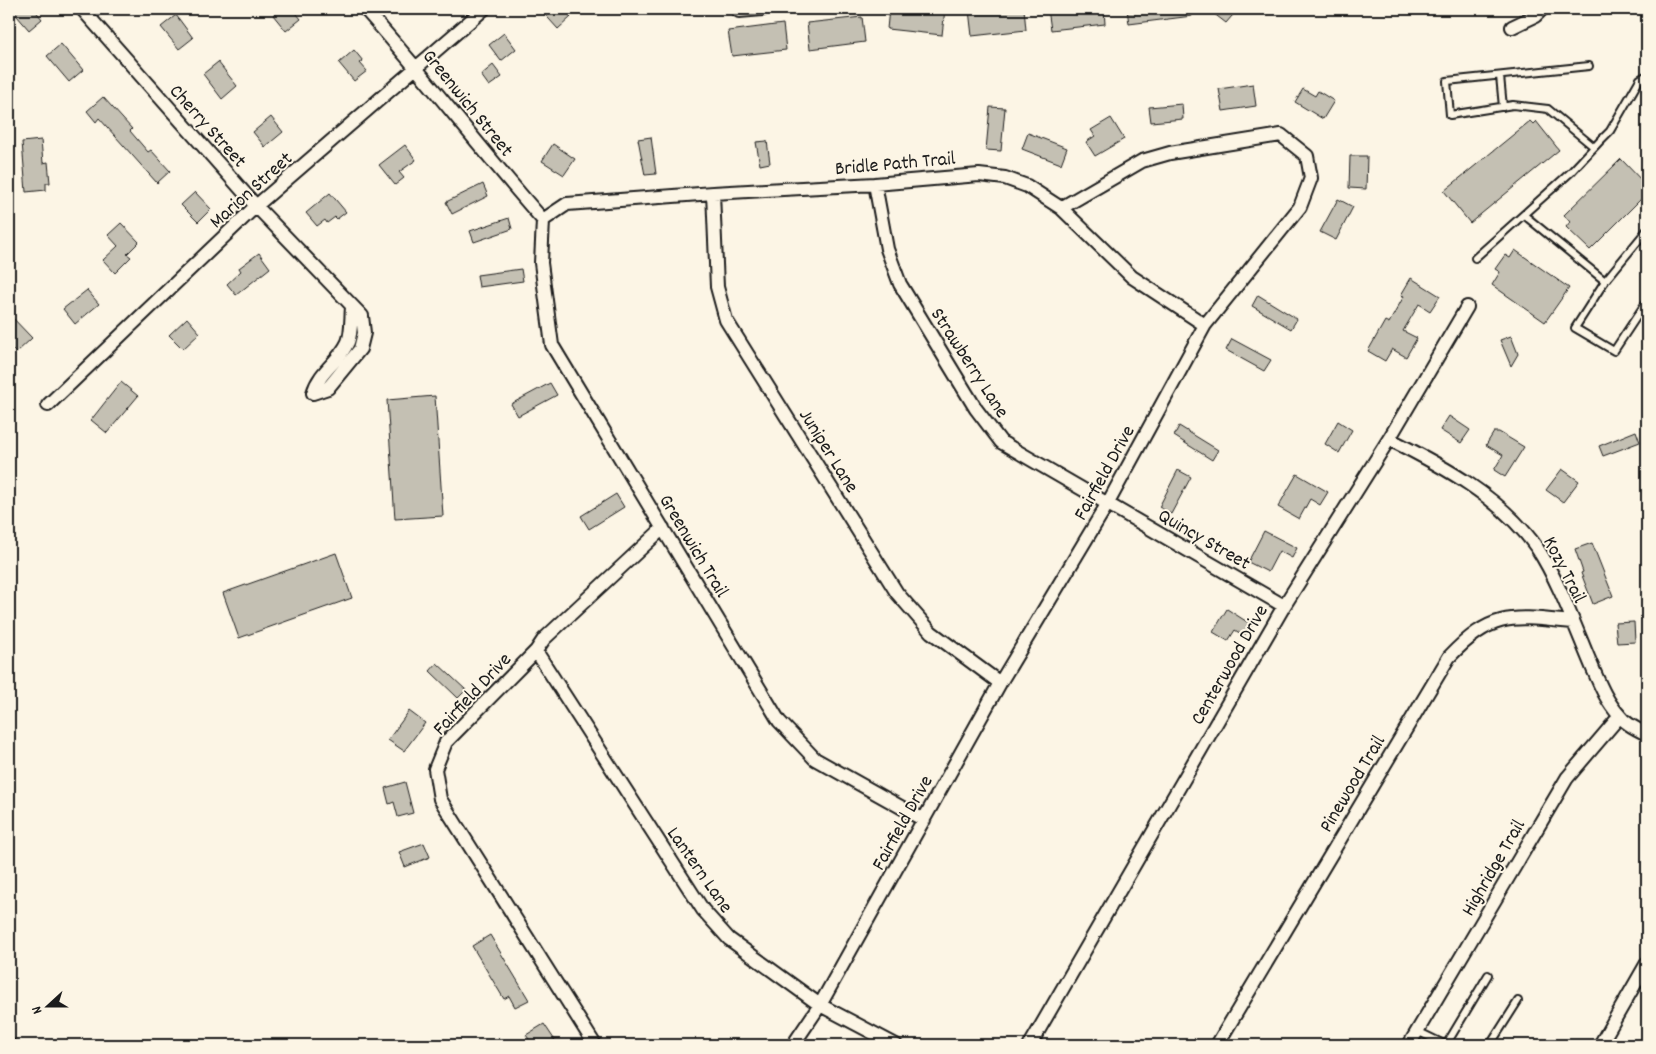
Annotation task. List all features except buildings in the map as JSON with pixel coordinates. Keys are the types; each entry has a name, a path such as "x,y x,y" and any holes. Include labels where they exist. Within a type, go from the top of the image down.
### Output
{"street":[{"name":"Cherry Street","path":"82,9 256,206 362,316 364,333 360,349 328,388 313,393 317,379 340,355 348,341 352,307"},
{"name":"Greenwich Street","path":"365,9 418,68 499,169 543,220"},
{"name":"Marion Street","path":"48,405 256,206 484,9"},
{"path":"739,11 763,9"},
{"path":"1512,26 1535,16 1542,9"},
{"name":"Fairfield Drive","path":"793,1045 820,1005 1000,683 1108,503 1205,325 1300,207 1311,178 1307,156 1282,135 1170,153 1142,161 1061,208"},
{"name":"Bridle Path Trail","path":"543,220 567,204 875,184 979,174 1005,178 1027,186 1061,208 1132,277 1205,325"},
{"name":"Strawberry Lane","path":"875,184 887,249 900,284 976,409 1001,442 1108,503"},
{"name":"Juniper Lane","path":"714,193 717,286 726,320 897,593 931,632 1000,683"},
{"name":"Greenwich Trail","path":"543,220 541,263 552,345 779,721 815,758 924,820"},
{"name":"Centerwood Drive","path":"1030,1045 1284,606 1389,438 1467,307"},
{"name":"Kozy Trail","path":"1389,438 1436,463 1496,504 1538,550 1605,695 1620,717 1647,734"},
{"name":"Quincy Street","path":"1108,503 1284,606"},
{"name":"Fairfield Drive","path":"595,1045 440,799 435,769 446,742 536,651 544,638 663,528"},
{"name":"Pinewood Trail","path":"1217,1045 1449,657 1466,639 1483,627 1498,621 1515,618 1572,622"},
{"name":"Lantern Lane","path":"536,651 703,910 729,939 820,1005 896,1045"},
{"name":"Highridge Trail","path":"1409,1045 1566,778 1620,717"},
{"path":"1600,1045 1647,963"}],"lane":[{"path":"1589,66 1447,81 1450,115 1513,106 1548,109 1594,147"},
{"path":"1475,258 1500,233 1524,215 1571,172 1610,131 1640,79 1647,75"},
{"path":"1500,76 1503,107"},
{"path":"1524,215 1605,281"},
{"path":"1647,230 1605,281 1576,328 1614,351 1647,301"},
{"path":"1418,1031 1446,1045 1488,975"},
{"path":"1490,1045 1518,1001"},
{"path":"9,1040 14,1045"}]}
